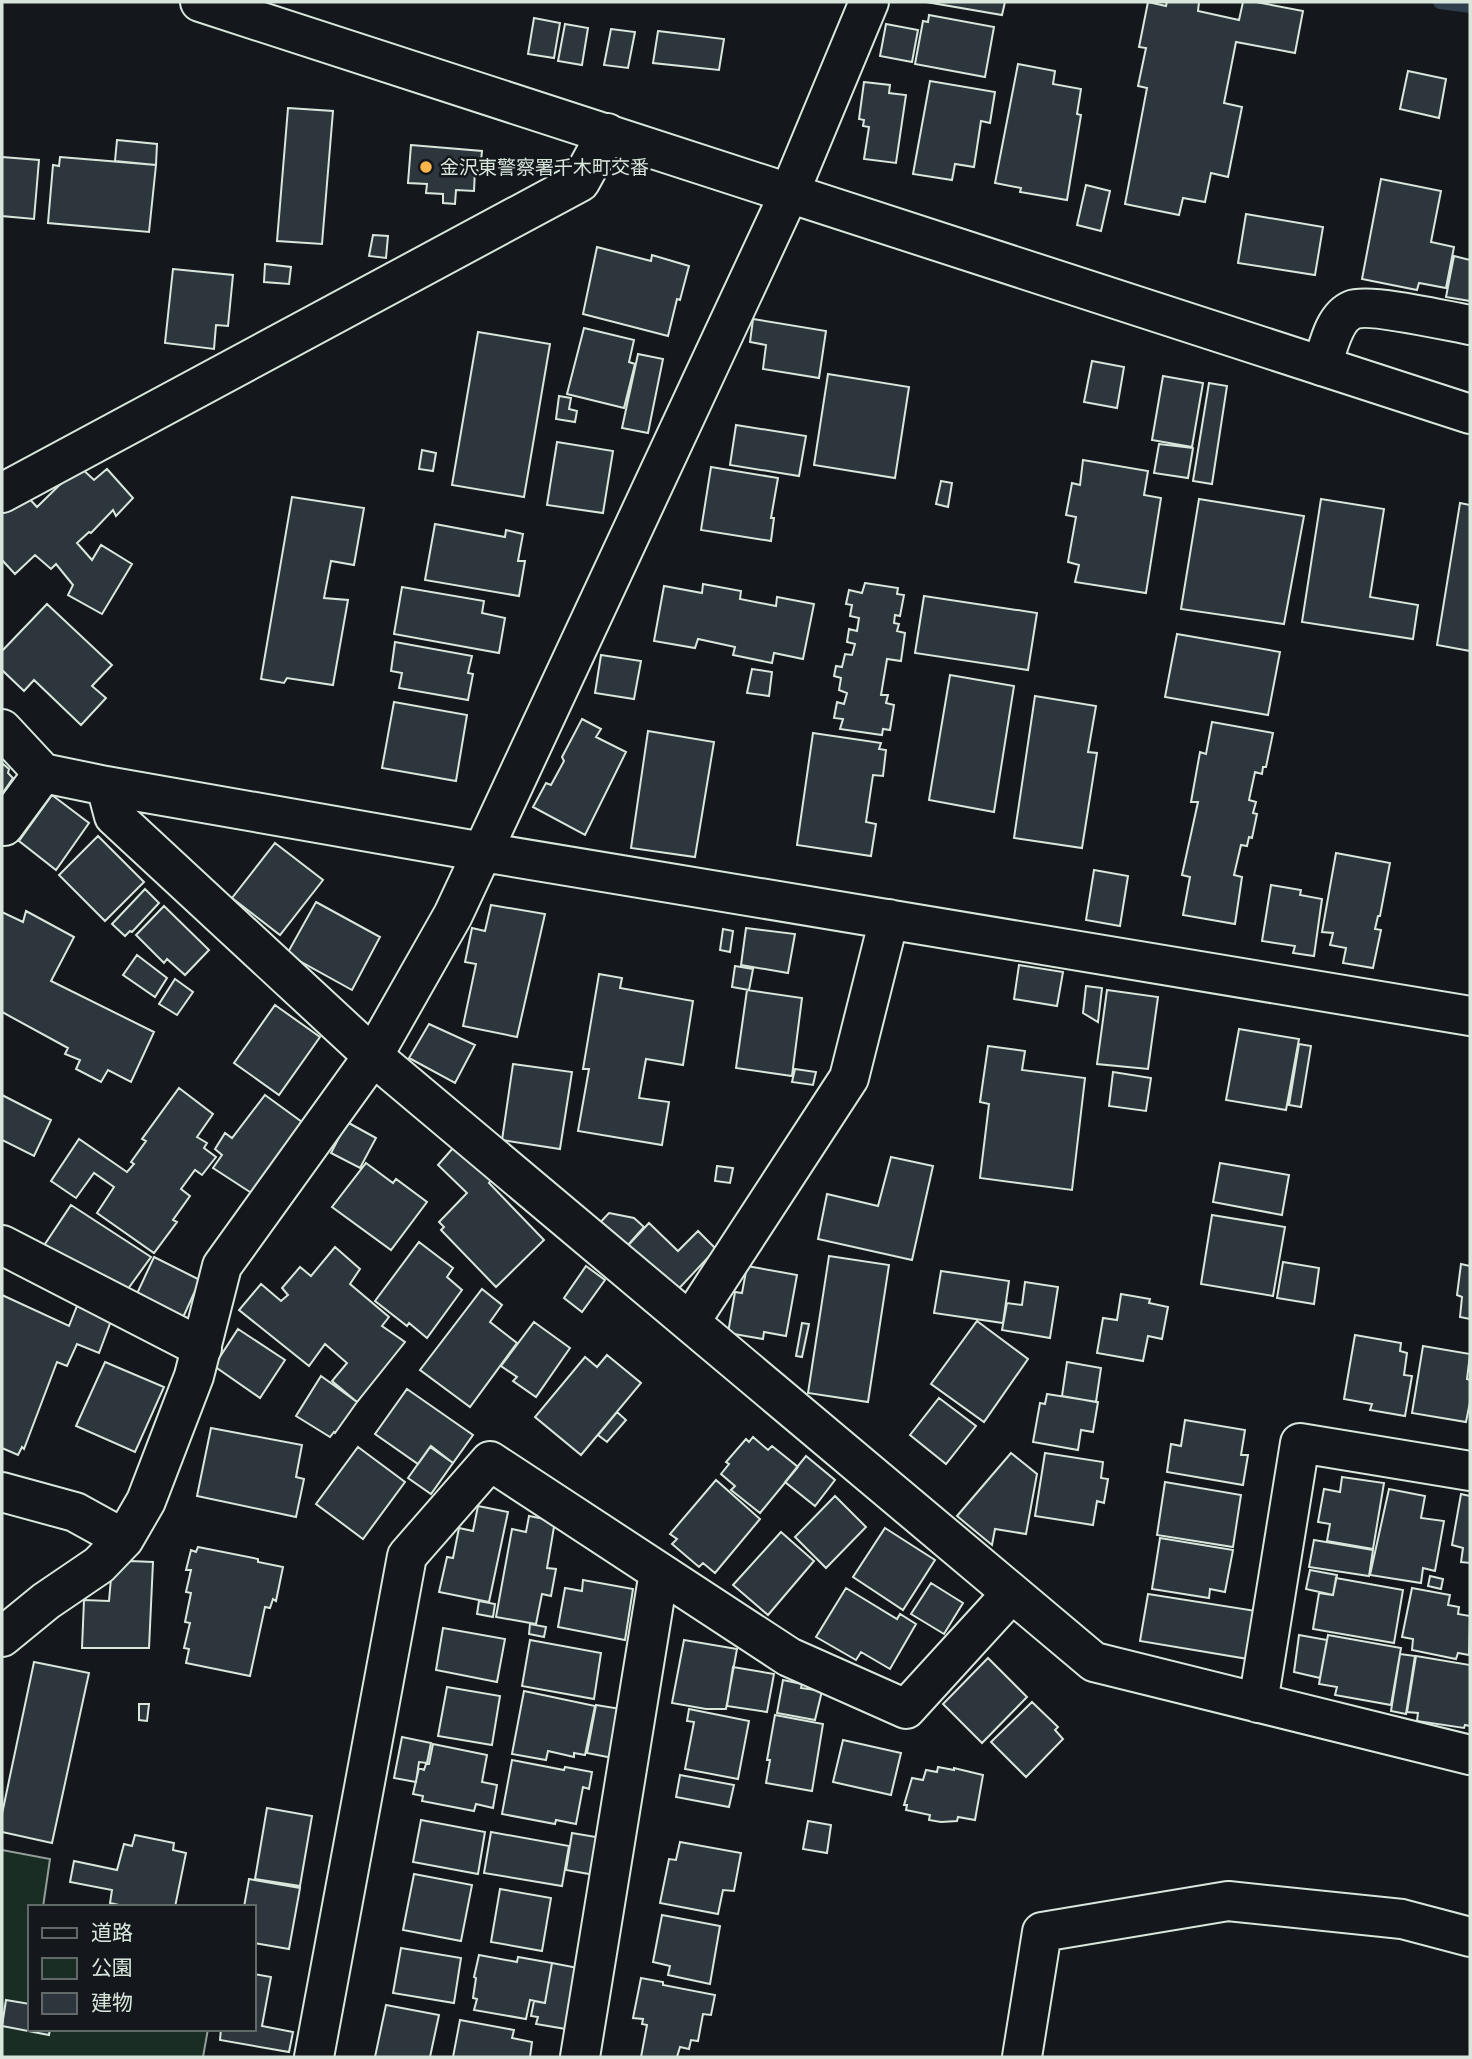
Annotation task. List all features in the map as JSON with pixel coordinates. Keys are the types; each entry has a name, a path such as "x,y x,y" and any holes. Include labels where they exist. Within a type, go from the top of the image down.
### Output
{"street":[{"path":"200,2 1470,414"},
{"path":"2,1637 46,1601 99,1565 124,1539 146,1501 194,1376 222,1266 373,1056 453,915 789,194 869,2"},
{"path":"2,493 580,181 607,133"},
{"path":"1322,366 1332,333 1352,310 1371,308 1470,325"},
{"path":"2,729 43,773 106,786 483,852 1470,1016"},
{"path":"2,826 4,827 43,773"},
{"path":"106,786 114,816 373,1056 1094,1662 1470,1755"},
{"path":"690,1322 849,1078 889,919"},
{"path":"2,1245 202,1348"},
{"path":"1258,1703 1300,1443 1470,1471"},
{"path":"314,2057 407,1556 490,1461 789,1657 906,1709 1012,1593"},
{"path":"2,1492 75,1512 124,1539"},
{"path":"580,2057 659,1572"},
{"path":"1022,2057 1042,1931 1228,1901 1402,1919 1470,1937"}],"green space":[{"path":"2,1850 50,1859 43,1905 28,1905 28,2031 208,2031 203,2057 2,2057"}],"building":[{"path":"926,2 1005,2 1002,15"},
{"path":"1148,2 1166,6 1167,2 1199,2 1198,11 1239,20 1243,2 1303,11 1295,53 1236,42 1224,103 1242,107 1228,177 1211,173 1205,202 1183,198 1179,215 1125,204 1147,88 1138,86 1146,48 1139,47"},
{"path":"929,15 994,27 985,77 915,64 923,21 928,22"},
{"path":"534,18 560,23 554,58 528,54"},
{"path":"565,24 588,28 582,65 558,61"},
{"path":"886,24 918,30 912,62 880,56"},
{"path":"611,29 635,32 628,68 604,65"},
{"path":"658,31 724,39 719,70 653,63"},
{"path":"1018,64 1055,71 1053,84 1081,89 1077,114 1081,115 1067,200 1020,192 1021,188 995,183"},
{"path":"1408,71 1446,79 1439,118 1400,109"},
{"path":"930,81 995,92 990,123 981,121 974,167 955,164 952,180 913,174"},
{"path":"864,82 890,85 889,93 906,95 896,163 864,159 869,127 863,126 864,120 859,119"},
{"path":"288,108 333,111 322,244 277,241"},
{"path":"117,140 157,144 156,165 115,161"},
{"path":"411,145 482,151 480,171 475,170 474,191 456,190 455,204 443,203 443,194 426,193 427,184 408,183"},
{"path":"2,157 39,160 34,219 2,216"},
{"path":"60,157 156,165 149,232 48,223 53,165 59,166"},
{"path":"1381,179 1441,191 1431,242 1454,247 1446,288 1419,283 1417,290 1362,279"},
{"path":"1086,185 1110,191 1101,231 1077,225"},
{"path":"1246,214 1323,227 1315,275 1238,263"},
{"path":"373,235 388,236 386,258 369,256"},
{"path":"597,247 651,261 652,255 689,266 668,336 583,314"},
{"path":"1454,256 1470,260 1470,301 1446,297"},
{"path":"265,264 291,267 289,284 264,282"},
{"path":"173,269 233,275 228,326 216,325 214,349 165,343"},
{"path":"753,319 826,331 819,378 763,369 766,345 750,342"},
{"path":"584,328 634,340 629,362 635,364 624,408 567,394"},
{"path":"478,332 550,344 524,497 452,485"},
{"path":"638,354 663,359 648,433 622,428"},
{"path":"1092,361 1124,367 1117,408 1084,402"},
{"path":"828,374 909,387 895,478 814,465"},
{"path":"1163,376 1203,383 1192,447 1152,440"},
{"path":"1209,383 1227,386 1212,484 1193,481"},
{"path":"559,396 571,398 569,409 577,411 575,422 556,419"},
{"path":"736,425 806,436 799,476 730,465"},
{"path":"557,442 613,451 603,513 547,505"},
{"path":"1159,444 1193,448 1188,478 1154,473"},
{"path":"422,450 436,453 433,471 419,469"},
{"path":"1083,460 1148,471 1144,495 1161,498 1146,593 1075,582 1079,565 1068,562 1076,517 1066,515 1072,483 1080,485"},
{"path":"79,466 94,480 107,469 133,498 116,516 113,510 77,543 92,560 101,545 132,564 102,614 68,595 73,585 56,564 51,569 35,555 15,574 2,560 2,509 6,512 25,494 37,507"},
{"path":"711,467 778,478 771,518 774,518 771,541 701,530"},
{"path":"941,481 952,483 948,507 936,504"},
{"path":"292,497 364,508 354,565 331,561 324,598 348,600 333,685 287,678 284,683 261,679"},
{"path":"1199,499 1304,516 1284,624 1181,609"},
{"path":"1321,499 1384,509 1370,597 1418,605 1413,639 1302,622"},
{"path":"1460,503 1470,505 1470,651 1437,645"},
{"path":"435,524 505,537 506,530 523,534 518,561 525,561 519,596 425,580"},
{"path":"865,583 898,588 897,594 904,595 900,616 895,615 894,623 899,624 897,631 905,633 901,661 887,659 881,695 888,695 886,703 894,705 890,730 883,729 882,735 840,729 843,719 834,718 837,702 844,704 847,693 839,690 841,678 834,676 836,666 842,667 845,654 852,655 855,644 847,642 849,629 857,631 859,618 850,616 852,605 846,604 849,590 862,593"},
{"path":"703,584 741,591 740,599 776,606 777,597 814,604 803,659 774,653 772,663 733,655 735,647 698,639 695,648 654,641 664,586 702,593"},
{"path":"402,587 484,601 482,613 505,618 499,653 394,634"},
{"path":"924,596 1037,613 1028,670 915,653"},
{"path":"47,604 112,665 92,686 106,698 81,725 34,680 24,691 2,670 2,651"},
{"path":"1177,634 1280,652 1268,715 1165,697"},
{"path":"395,642 472,656 468,673 473,674 468,700 399,688 402,673 391,671"},
{"path":"601,655 641,661 634,699 595,693"},
{"path":"752,669 772,672 769,696 747,693"},
{"path":"950,675 1014,686 994,812 929,800"},
{"path":"1035,696 1096,706 1088,752 1097,753 1082,848 1014,838"},
{"path":"394,702 467,715 456,781 382,768"},
{"path":"582,719 601,729 596,737 626,752 585,835 533,807 546,783 551,785"},
{"path":"1212,722 1273,733 1266,767 1263,767 1262,774 1255,772 1249,800 1256,802 1253,813 1257,814 1252,838 1249,837 1247,846 1241,845 1234,875 1242,877 1235,924 1183,915 1190,877 1182,875 1198,802 1191,802 1200,752 1206,754"},
{"path":"648,731 714,742 695,857 631,848"},
{"path":"813,733 881,743 879,749 886,750 883,776 873,775 866,822 876,824 871,856 797,845"},
{"path":"2,763 13,778 2,794"},
{"path":"52,795 89,823 56,870 19,841"},
{"path":"98,836 144,882 105,921 59,875"},
{"path":"275,843 323,880 280,935 232,898"},
{"path":"1336,853 1390,863 1375,929 1381,930 1373,968 1343,963 1346,948 1330,945 1333,933 1322,932"},
{"path":"1094,870 1128,876 1120,926 1086,920"},
{"path":"1271,885 1301,890 1300,895 1322,899 1314,956 1293,953 1295,946 1262,941"},
{"path":"145,889 159,903 125,936 112,924"},
{"path":"316,902 380,937 352,990 287,954"},
{"path":"491,905 545,914 517,1037 463,1026 476,964 465,962 472,928 485,931"},
{"path":"164,906 209,950 185,975 167,959 164,963 136,935"},
{"path":"26,911 74,937 51,981 154,1032 131,1082 108,1070 101,1082 76,1069 80,1060 65,1054 68,1048 2,1012 2,912 23,922"},
{"path":"746,928 795,934 788,973 741,965"},
{"path":"723,929 733,931 730,952 720,950"},
{"path":"137,955 167,978 155,997 123,975"},
{"path":"1019,965 1063,972 1057,1006 1014,999"},
{"path":"735,966 753,969 749,990 732,987"},
{"path":"599,974 622,978 620,988 693,1001 683,1065 646,1059 639,1098 669,1102 662,1145 578,1131 589,1069 583,1069"},
{"path":"175,979 193,992 177,1015 159,1004"},
{"path":"1086,986 1102,988 1098,1022 1083,1013"},
{"path":"747,990 802,998 792,1076 736,1068"},
{"path":"1107,990 1158,997 1148,1069 1097,1064"},
{"path":"275,1005 320,1037 279,1095 234,1063"},
{"path":"429,1024 475,1045 455,1083 409,1058"},
{"path":"1239,1029 1299,1039 1286,1110 1226,1100"},
{"path":"1299,1044 1311,1046 1301,1107 1289,1105"},
{"path":"988,1046 1025,1051 1022,1070 1085,1078 1072,1190 980,1178 989,1104 980,1102"},
{"path":"513,1064 572,1072 560,1149 502,1140"},
{"path":"795,1069 816,1072 813,1085 792,1082"},
{"path":"1113,1072 1151,1078 1146,1111 1109,1106"},
{"path":"179,1088 213,1114 197,1137 207,1143 204,1148 216,1157 202,1175 195,1170 181,1189 190,1196 173,1220 177,1222 154,1253 97,1213 114,1187 94,1173 76,1198 51,1181 79,1139 127,1172 146,1141 142,1139"},
{"path":"2,1095 51,1120 34,1156 2,1140"},
{"path":"265,1095 302,1122 253,1194 213,1168 222,1155 215,1149 225,1133 232,1138"},
{"path":"347,1122 376,1138 360,1168 331,1153"},
{"path":"460,1140 496,1174 489,1183 544,1240 496,1287 441,1230 444,1227 439,1222 467,1193 438,1165"},
{"path":"891,1157 933,1166 912,1260 818,1239 827,1194 878,1206"},
{"path":"366,1163 393,1183 396,1179 427,1202 391,1250 332,1207"},
{"path":"1220,1163 1289,1175 1282,1215 1213,1202"},
{"path":"717,1166 733,1168 730,1183 715,1181"},
{"path":"71,1205 151,1257 120,1300 41,1250"},
{"path":"609,1213 634,1218 644,1227 620,1254 593,1230"},
{"path":"1212,1215 1285,1227 1273,1296 1201,1284"},
{"path":"649,1223 678,1251 698,1231 716,1249 669,1299 621,1253"},
{"path":"419,1242 453,1268 447,1277 462,1290 427,1338 375,1301"},
{"path":"335,1247 360,1269 350,1284 389,1317 382,1326 405,1342 357,1402 332,1381 347,1363 325,1344 309,1366 239,1310 261,1284 281,1301 288,1295 282,1288 300,1267 311,1276"},
{"path":"829,1256 889,1265 868,1402 808,1393"},
{"path":"154,1257 200,1280 180,1324 134,1300"},
{"path":"1283,1262 1319,1268 1314,1304 1277,1298"},
{"path":"1461,1264 1470,1266 1470,1319 1460,1317 1462,1297 1457,1295"},
{"path":"586,1266 605,1280 582,1312 564,1298"},
{"path":"747,1266 797,1275 786,1336 764,1332 763,1339 728,1333 735,1292 742,1293"},
{"path":"941,1271 1009,1281 1003,1323 934,1313"},
{"path":"1025,1282 1058,1287 1050,1338 1002,1330 1007,1303 1022,1305"},
{"path":"482,1289 502,1305 490,1322 517,1343 470,1407 420,1370"},
{"path":"1121,1294 1150,1299 1149,1303 1168,1307 1162,1339 1148,1336 1143,1361 1097,1353 1103,1318 1117,1320"},
{"path":"2,1295 69,1326 77,1306 111,1321 99,1353 77,1344 67,1366 57,1362 24,1449 22,1447 18,1455 2,1448"},
{"path":"977,1321 1028,1359 984,1422 931,1384"},
{"path":"534,1322 570,1348 536,1397 513,1381 517,1377 501,1366"},
{"path":"802,1323 809,1324 802,1357 796,1356"},
{"path":"238,1329 285,1360 260,1398 214,1366"},
{"path":"1355,1335 1401,1343 1400,1351 1407,1353 1404,1375 1412,1376 1405,1416 1370,1410 1372,1404 1344,1399"},
{"path":"1423,1346 1470,1354 1467,1379 1470,1380 1470,1402 1466,1422 1412,1413"},
{"path":"607,1355 641,1383 581,1455 535,1417 585,1357 597,1367"},
{"path":"105,1362 164,1387 135,1452 76,1426"},
{"path":"1067,1362 1101,1368 1096,1402 1062,1396"},
{"path":"321,1376 357,1402 330,1437 296,1416"},
{"path":"407,1389 473,1435 453,1463 431,1446 418,1464 375,1434"},
{"path":"1047,1394 1098,1402 1093,1432 1081,1430 1078,1450 1033,1442 1040,1403 1045,1404"},
{"path":"939,1398 976,1426 946,1464 910,1435"},
{"path":"617,1412 626,1420 607,1442 598,1435"},
{"path":"1185,1420 1245,1430 1241,1455 1248,1455 1243,1485 1167,1472 1171,1444 1181,1446"},
{"path":"211,1428 302,1445 296,1477 304,1479 296,1517 197,1496"},
{"path":"753,1437 768,1450 772,1446 798,1467 760,1513 731,1490 735,1486 721,1474 729,1464 726,1462 746,1439 749,1442"},
{"path":"358,1447 405,1482 363,1539 316,1504"},
{"path":"430,1447 453,1463 431,1494 408,1478"},
{"path":"1011,1453 1037,1474 1026,1534 995,1529 992,1545 957,1516"},
{"path":"1045,1453 1103,1462 1101,1478 1108,1479 1104,1503 1097,1501 1093,1525 1035,1516"},
{"path":"806,1456 835,1480 815,1506 785,1482"},
{"path":"1342,1477 1384,1483 1373,1549 1327,1541 1330,1524 1318,1522 1324,1489 1340,1492"},
{"path":"716,1480 760,1519 715,1573 703,1563 699,1567 672,1544 677,1539 670,1534"},
{"path":"1165,1482 1241,1495 1233,1547 1157,1535"},
{"path":"1389,1489 1425,1496 1421,1518 1444,1521 1435,1571 1423,1568 1421,1583 1370,1575"},
{"path":"1461,1494 1470,1496 1470,1563 1461,1562 1463,1548 1452,1545"},
{"path":"835,1496 866,1527 826,1568 795,1537"},
{"path":"478,1506 508,1512 489,1602 439,1592 447,1557 453,1558 459,1528 473,1531"},
{"path":"529,1516 555,1521 547,1568 556,1569 551,1596 542,1594 536,1624 496,1617 512,1529 526,1532"},
{"path":"885,1528 935,1560 903,1610 853,1577"},
{"path":"781,1532 814,1561 768,1615 733,1585"},
{"path":"1160,1538 1233,1550 1225,1592 1210,1589 1209,1598 1152,1589"},
{"path":"1314,1540 1373,1550 1369,1576 1309,1567"},
{"path":"198,1547 283,1567 276,1601 273,1599 270,1608 265,1607 250,1676 186,1663 189,1649 184,1648 190,1623 185,1622 191,1593 186,1592 191,1570 186,1570 191,1550 196,1552"},
{"path":"198,1547 283,1567 276,1601 273,1599 270,1608 265,1607 250,1676 186,1663 189,1649 184,1648 190,1623 185,1622 191,1593 186,1592 191,1570 186,1570 191,1550 196,1552"},
{"path":"130,1561 153,1562 149,1648 82,1648 84,1600 109,1601 111,1578"},
{"path":"1310,1570 1337,1575 1333,1595 1306,1589"},
{"path":"1430,1576 1443,1579 1441,1589 1428,1586"},
{"path":"1336,1578 1403,1590 1394,1643 1313,1629 1319,1593 1333,1595"},
{"path":"583,1580 633,1589 625,1640 558,1627 565,1588 582,1591"},
{"path":"931,1583 963,1603 944,1634 911,1614"},
{"path":"846,1588 897,1619 900,1614 916,1624 890,1669 861,1652 856,1660 816,1637"},
{"path":"1412,1588 1450,1595 1448,1605 1459,1607 1458,1614 1470,1616 1469,1655 1458,1653 1456,1659 1412,1650 1413,1639 1402,1637"},
{"path":"1148,1594 1256,1611 1248,1659 1140,1641"},
{"path":"479,1601 495,1604 493,1617 477,1614"},
{"path":"530,1624 546,1627 544,1637 529,1634"},
{"path":"443,1628 505,1639 497,1682 436,1670"},
{"path":"1299,1635 1327,1640 1320,1678 1294,1672"},
{"path":"1328,1635 1401,1648 1391,1705 1335,1695 1337,1687 1319,1684"},
{"path":"530,1640 601,1653 594,1699 522,1686"},
{"path":"684,1640 737,1649 726,1709 706,1709 672,1703"},
{"path":"1400,1654 1415,1656 1406,1714 1391,1711"},
{"path":"1416,1656 1470,1665 1470,1726 1465,1725 1464,1728 1417,1721 1418,1713 1407,1712"},
{"path":"988,1658 1027,1697 982,1743 943,1704"},
{"path":"34,1662 89,1673 52,1843 2,1832 2,1814"},
{"path":"733,1667 774,1674 767,1712 727,1706"},
{"path":"783,1680 802,1684 801,1688 822,1691 815,1720 777,1713"},
{"path":"447,1687 500,1696 492,1745 438,1736"},
{"path":"524,1691 595,1706 585,1755 574,1753 574,1757 548,1751 546,1760 512,1754"},
{"path":"1032,1702 1058,1727 1055,1730 1063,1739 1026,1777 991,1742"},
{"path":"139,1704 149,1704 147,1721 139,1720"},
{"path":"596,1705 627,1710 618,1759 587,1753"},
{"path":"689,1709 749,1721 738,1779 685,1769 694,1722 687,1721"},
{"path":"775,1715 823,1724 812,1791 766,1783"},
{"path":"402,1737 431,1743 427,1763 419,1762 416,1782 394,1778"},
{"path":"843,1740 901,1753 891,1795 833,1782"},
{"path":"433,1744 487,1755 482,1782 497,1785 493,1808 476,1804 474,1811 422,1801 423,1796 413,1794 419,1768 424,1770 426,1764 429,1764"},
{"path":"512,1760 564,1770 565,1767 592,1772 589,1789 583,1787 576,1824 556,1820 555,1824 502,1814"},
{"path":"938,1767 983,1775 975,1820 958,1817 957,1821 941,1822 929,1820 930,1815 906,1810 907,1805 904,1805 912,1778 923,1780 926,1770 937,1772"},
{"path":"680,1775 734,1785 729,1807 676,1797"},
{"path":"267,1808 312,1816 300,1886 255,1879"},
{"path":"421,1820 485,1832 478,1874 413,1862"},
{"path":"808,1821 831,1825 827,1853 803,1849"},
{"path":"491,1832 569,1846 562,1886 484,1873"},
{"path":"572,1833 602,1838 595,1875 566,1870"},
{"path":"135,1835 174,1843 173,1850 186,1853 175,1905 119,1905 110,1903 112,1890 70,1882 74,1861 117,1870 124,1844 132,1846"},
{"path":"680,1842 741,1853 734,1891 723,1890 718,1914 660,1903 669,1859 676,1860"},
{"path":"414,1874 472,1885 461,1941 403,1930"},
{"path":"249,1879 300,1888 289,1949 256,1943 256,1905 244,1905"},
{"path":"500,1889 551,1898 542,1951 491,1942"},
{"path":"662,1915 720,1926 710,1984 668,1975 670,1966 653,1962"},
{"path":"401,1948 461,1958 454,2003 393,1993"},
{"path":"479,1955 517,1962 518,1957 552,1963 545,2003 530,2000 526,2019 474,2010 477,1999 473,1998 474,1977"},
{"path":"552,1963 578,1968 566,2029 536,2024 538,2017 531,2016 534,2001 545,2003"},
{"path":"256,1974 271,1977 262,2026 293,2032 289,2052 220,2040 221,2031 256,2031"},
{"path":"641,1978 715,1995 711,2015 703,2014 698,2041 691,2040 689,2049 680,2047 677,2057 641,2057 647,2025 642,2024 643,2019 633,2018"},
{"path":"6,2000 28,2004 28,2031 2,2026"},
{"path":"386,2005 439,2015 430,2057 375,2057"},
{"path":"460,2020 514,2030 512,2038 532,2042 530,2057 453,2057"},
{"path":"28,2031 50,2031 49,2035"}],"waterway":[{"path":"1440,2 1470,6"}],"place":[{"name":"金沢東警察署千木町交番","path":"426,167"}]}
